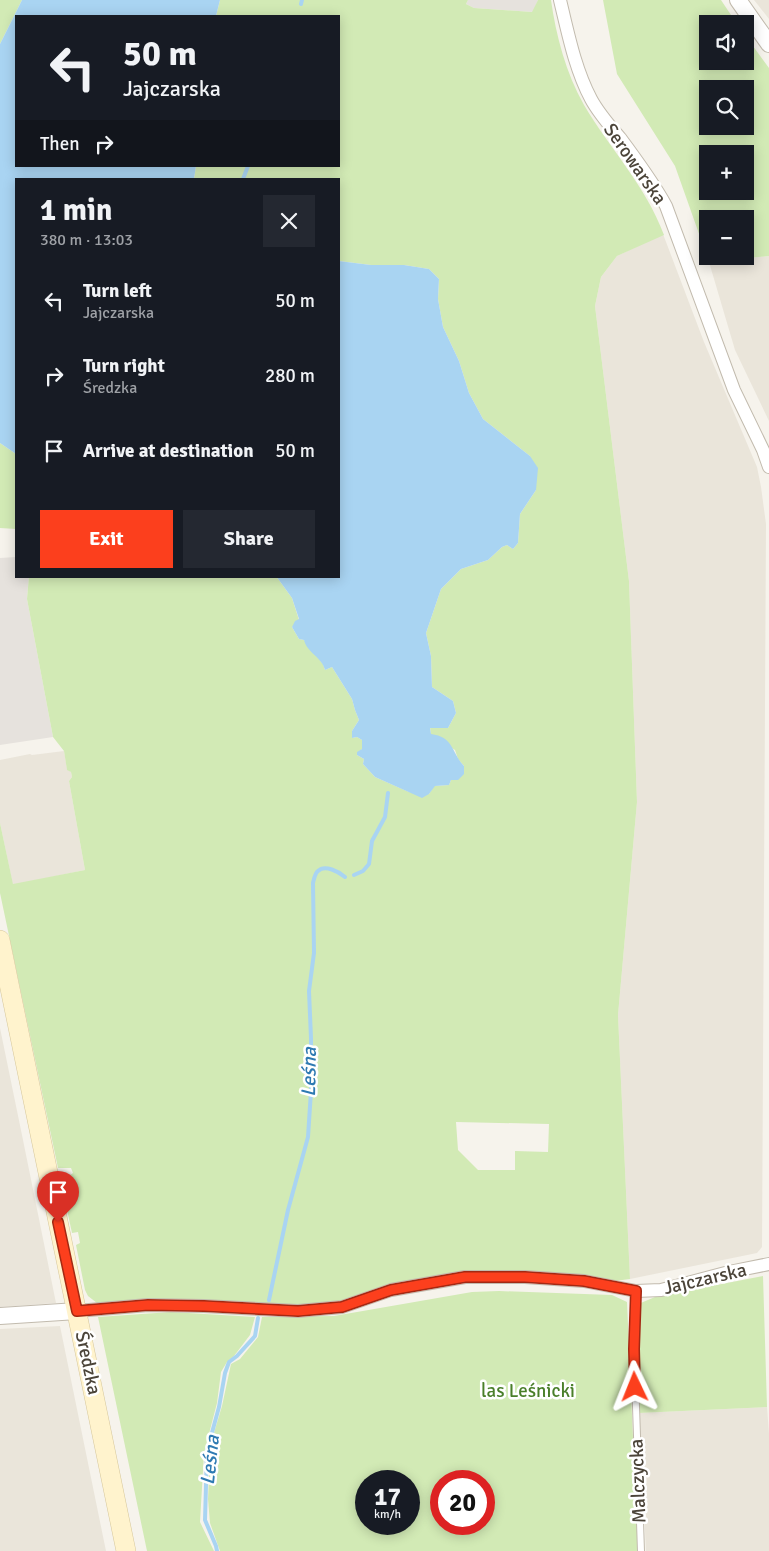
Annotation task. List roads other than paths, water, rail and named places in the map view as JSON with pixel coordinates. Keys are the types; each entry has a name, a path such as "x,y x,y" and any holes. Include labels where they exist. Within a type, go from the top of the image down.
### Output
{"main road":[{"name":"Średzka","path":"0,940 126,1551"}],"street":[{"name":"Serowarska","path":"560,0 584,85 602,117 638,163 666,206 734,390 764,450 769,467"},
{"path":"738,0 769,44"},
{"name":"Jajczarska","path":"77,1311 148,1305 298,1311 342,1307 391,1290 465,1277 525,1277 584,1281 636,1291 661,1290 729,1272 769,1264"},
{"path":"0,1316 77,1311"}],"lane":[{"name":"Malczycka","path":"636,1291 634,1349 641,1551"}],"water":[{"path":"22,0 220,0 216,15 15,15 15,167 196,167 194,178 15,178 15,453 0,443 0,44"},
{"path":"340,261 371,265 404,265 429,269 439,279 438,299 443,327 459,361 469,393 483,419 530,456 538,468 536,490 520,514 518,543 513,549 507,545 502,547 488,560 461,569 441,589 426,633 431,656 432,687 453,701 456,713 448,728 430,728 431,734 444,738 464,766 464,774 458,780 451,780 449,785 435,786 429,794 422,798 375,777 363,764 364,759 357,755 357,752 362,749 362,740 357,737 352,738 352,731 359,720 352,699 332,667 325,670 304,640 299,639 292,627 295,621 299,619 292,598 277,578 340,578"}],"waterway":[{"name":"Leśna","path":"301,4 302,0"},
{"name":"Leśna","path":"243,178 248,167"},
{"name":"Leśna","path":"354,875 363,871 369,864 372,841 385,817 388,793"},
{"name":"Leśna","path":"269,1300 288,1210 308,1137 311,1091 309,991 314,953 313,883 317,872 324,868 336,871 345,877"},
{"name":"Leśna","path":"217,1551 205,1520 207,1451 229,1362 255,1336 258,1318"}],"park label":[{"name":"las Leśnicki","path":"528,1391"}]}
